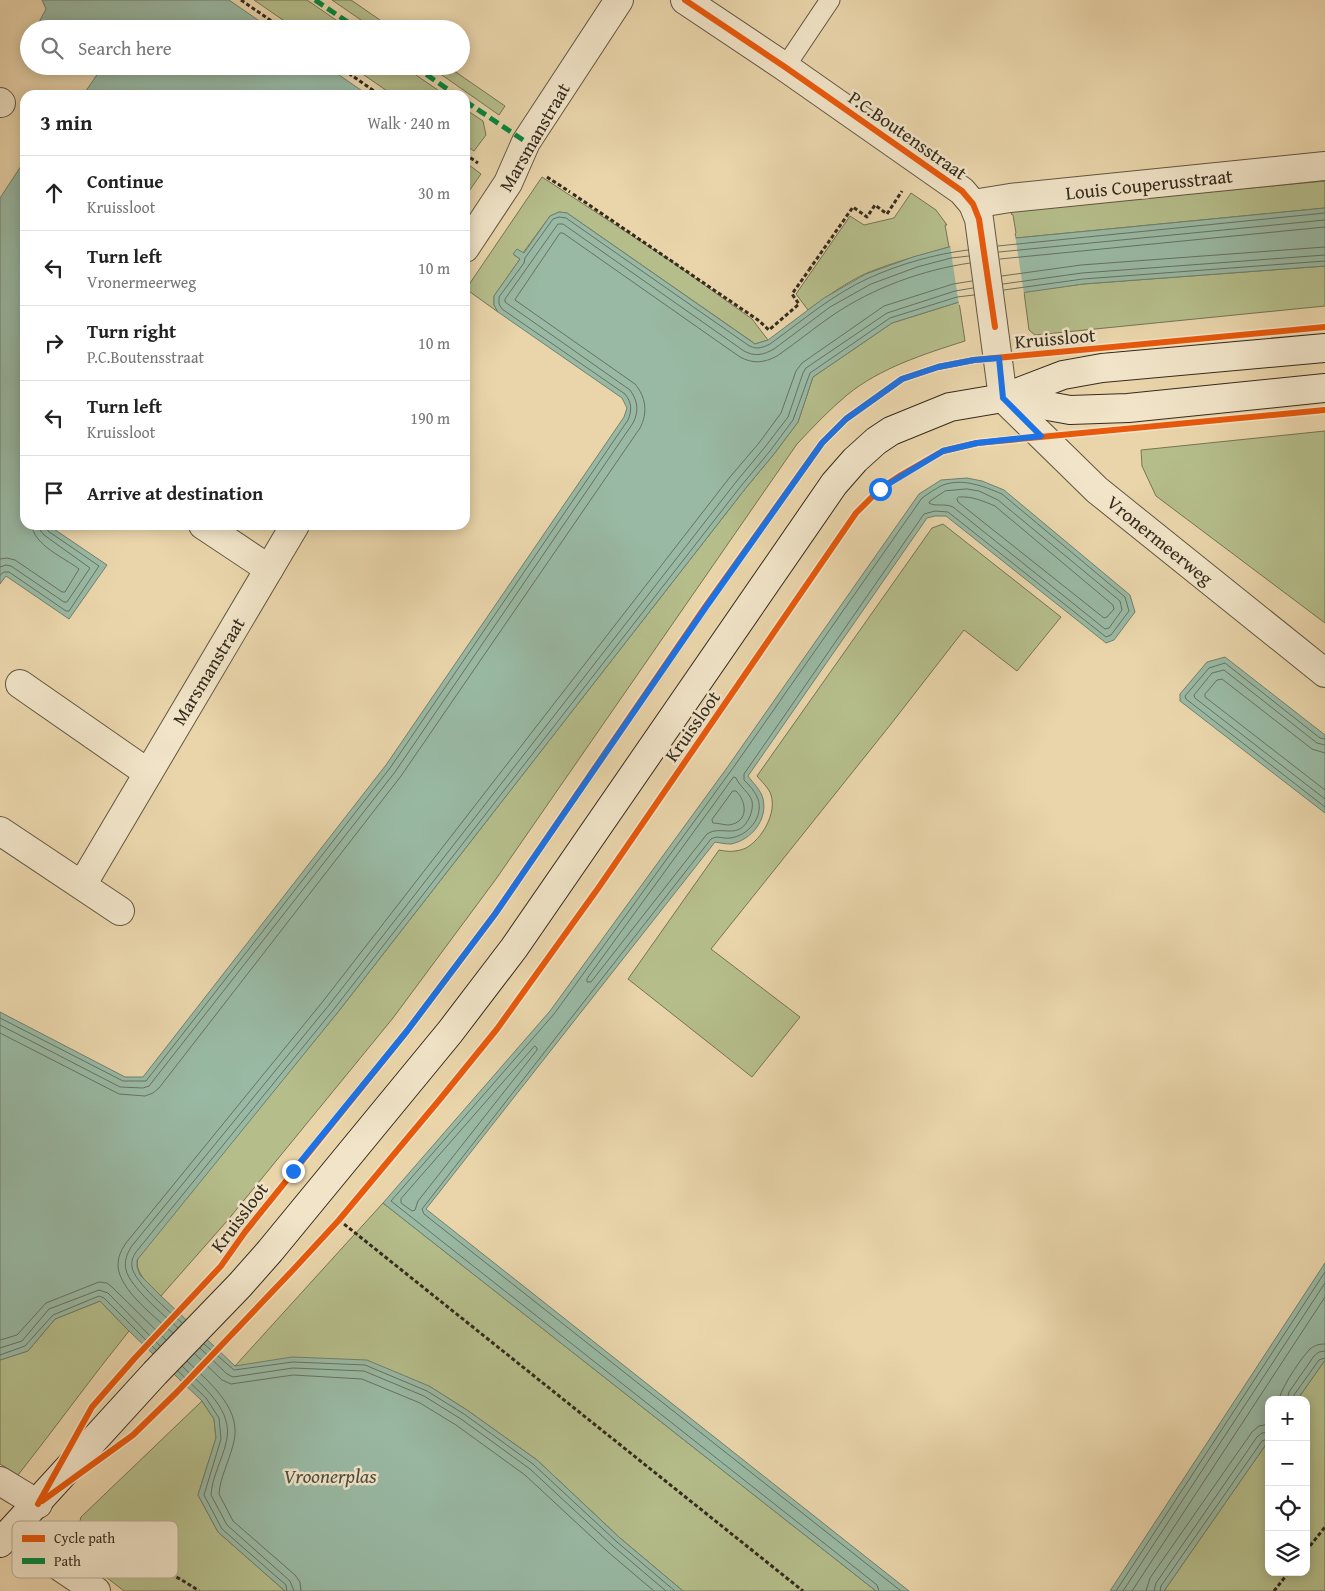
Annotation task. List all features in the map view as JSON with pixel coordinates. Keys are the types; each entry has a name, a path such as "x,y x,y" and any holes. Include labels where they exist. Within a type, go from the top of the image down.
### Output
{"street":[{"name":"Marsmanstraat","path":"470,240 508,183 526,142 619,0"},
{"name":"P.C.Boutensstraat","path":"685,0 956,185 973,204 979,219 995,327 1003,398"},
{"name":"Louis Couperusstraat","path":"973,204 1010,198 1325,166"},
{"name":"Kruissloot","path":"22,1521 155,1373 270,1251 450,1032 509,955 834,484 876,441 906,424 950,407 1003,398 1063,374 1102,368 1325,348"},
{"name":"Kruissloot","path":"1003,398 1070,410 1128,408 1325,388"},
{"name":"Vronermeerweg","path":"1003,398 1096,490 1325,673"},
{"path":"210,530 269,569"},
{"name":"Marsmanstraat","path":"82,885 291,530"},
{"path":"20,684 148,772"},
{"path":"0,831 120,911"},
{"path":"0,1481 38,1504"},
{"path":"74,1578 88,1586"}],"lane":[{"path":"785,67 830,0"}],"path":[{"path":"241,0 270,20"},
{"path":"351,75 373,90"},
{"path":"572,194 758,320 769,330 798,304 792,294 853,208 867,217 875,205 887,214 922,161"},
{"path":"333,1226 345,1213"},
{"path":"339,1220 804,1591"},
{"path":"1310,1546 1325,1527"},
{"path":"1274,1591 1286,1576"},
{"path":"178,1577 199,1591"}],"shaded area":[{"path":"254,0 307,0 336,20 283,20"},
{"path":"332,0 351,0 380,20 361,20"},
{"path":"364,75 416,75 438,90 386,90"},
{"path":"442,75 460,75 505,106 499,115 470,95 470,90 463,90"},
{"path":"470,112 483,121 486,135 474,151 470,148"},
{"path":"470,166 481,174 470,190"},
{"path":"542,177 672,262 752,319 768,340 755,344 567,213 559,212 550,216 523,253 514,255 520,259 494,296 494,305 498,312 470,292 470,283"},
{"path":"1325,181 1325,208 1016,238 1013,215 1011,214 1014,210"},
{"path":"911,193 936,210 947,225 945,225 949,247 867,273 844,285 808,310 796,294 850,216 864,225 894,218"},
{"path":"1325,266 1325,306 1035,335 1029,330 1024,292 1083,284"},
{"path":"959,302 965,341 888,369 860,385 840,401 797,444 496,879 393,1018 227,1221 161,1296 139,1272 138,1260 140,1254 338,1012 774,454 798,422 813,377 892,323"},
{"path":"1325,431 1325,623 1156,496 1142,466 1141,450"},
{"path":"943,524 1061,617 1017,671 964,630 711,949 800,1017 752,1077 628,979 719,850 732,851 746,848 763,832 770,817 772,802 769,790 757,776 932,528"},
{"path":"383,1203 876,1591 683,1591 620,1538 537,1460 467,1410 429,1386 235,1366"},
{"path":"100,1301 129,1331 18,1475 0,1464 0,1360 28,1351 55,1319"},
{"path":"1325,1360 1325,1591 1164,1591 1265,1446 1265,1576 1310,1576 1310,1396 1300,1396"},
{"path":"202,1401 214,1419 216,1438 198,1495 218,1532 285,1591 124,1591 107,1578 178,1578 178,1521 80,1521 81,1517"}],"water":[{"path":"42,0 229,0 258,20 40,20 46,9"},
{"path":"97,75 339,75 361,90 86,90"},
{"path":"20,168 20,530 55,530 107,565 69,619 6,576 0,584 0,198"},
{"name":"Vroonerplas","path":"1325,208 1325,266 1083,284 959,302 892,323 813,377 798,422 774,454 338,1012 137,1260 140,1275 235,1366 292,1357 367,1360 429,1386 467,1410 537,1460 620,1538 683,1591 285,1591 218,1532 198,1495 216,1438 214,1419 202,1401 100,1301 55,1319 28,1351 0,1360 0,1012 125,1077 143,1077 386,765 624,417 627,408 622,398 498,312 494,305 494,296 520,259 513,254 517,249 524,253 550,216 559,212 567,213 755,344 768,340 824,298 866,274 913,257 949,247 1016,238"},
{"path":"967,478 982,481 1004,490 1130,595 1135,612 1114,640 1106,643 946,516 927,518 748,776 759,790 763,799 763,814 756,828 751,834 738,842 731,844 715,842 426,1209 909,1591 876,1591 383,1203 550,1011 729,765 919,494 941,480"},
{"path":"1225,657 1325,735 1325,813 1180,701 1180,694 1207,662"},
{"path":"1325,1263 1325,1360 1300,1396 1265,1396 1265,1446 1164,1591 1110,1591"}],"pier":[{"path":"1015,235 1024,294 959,305 950,245"}],"marked path":[{"path":"315,0 345,20"},
{"path":"427,75 449,90"},
{"path":"470,104 526,142"}],"cycle path":[{"path":"685,0 785,67 962,191 973,204 979,219 995,327"},
{"path":"38,1504 92,1407 221,1266 245,1232 407,1031 495,914 705,607 822,443 846,419 902,379 938,367 974,360 1325,327"},
{"path":"42,1501 133,1435 177,1392 339,1220 441,1098 497,1029 599,887 856,513 880,489 943,451 977,443 1325,410"}],"route":[{"path":"293,1171 407,1031 495,914 706,607 822,443 846,419 902,379 938,367 974,360 999,358 1003,398 1041,436 977,443 943,451 880,489"}]}
